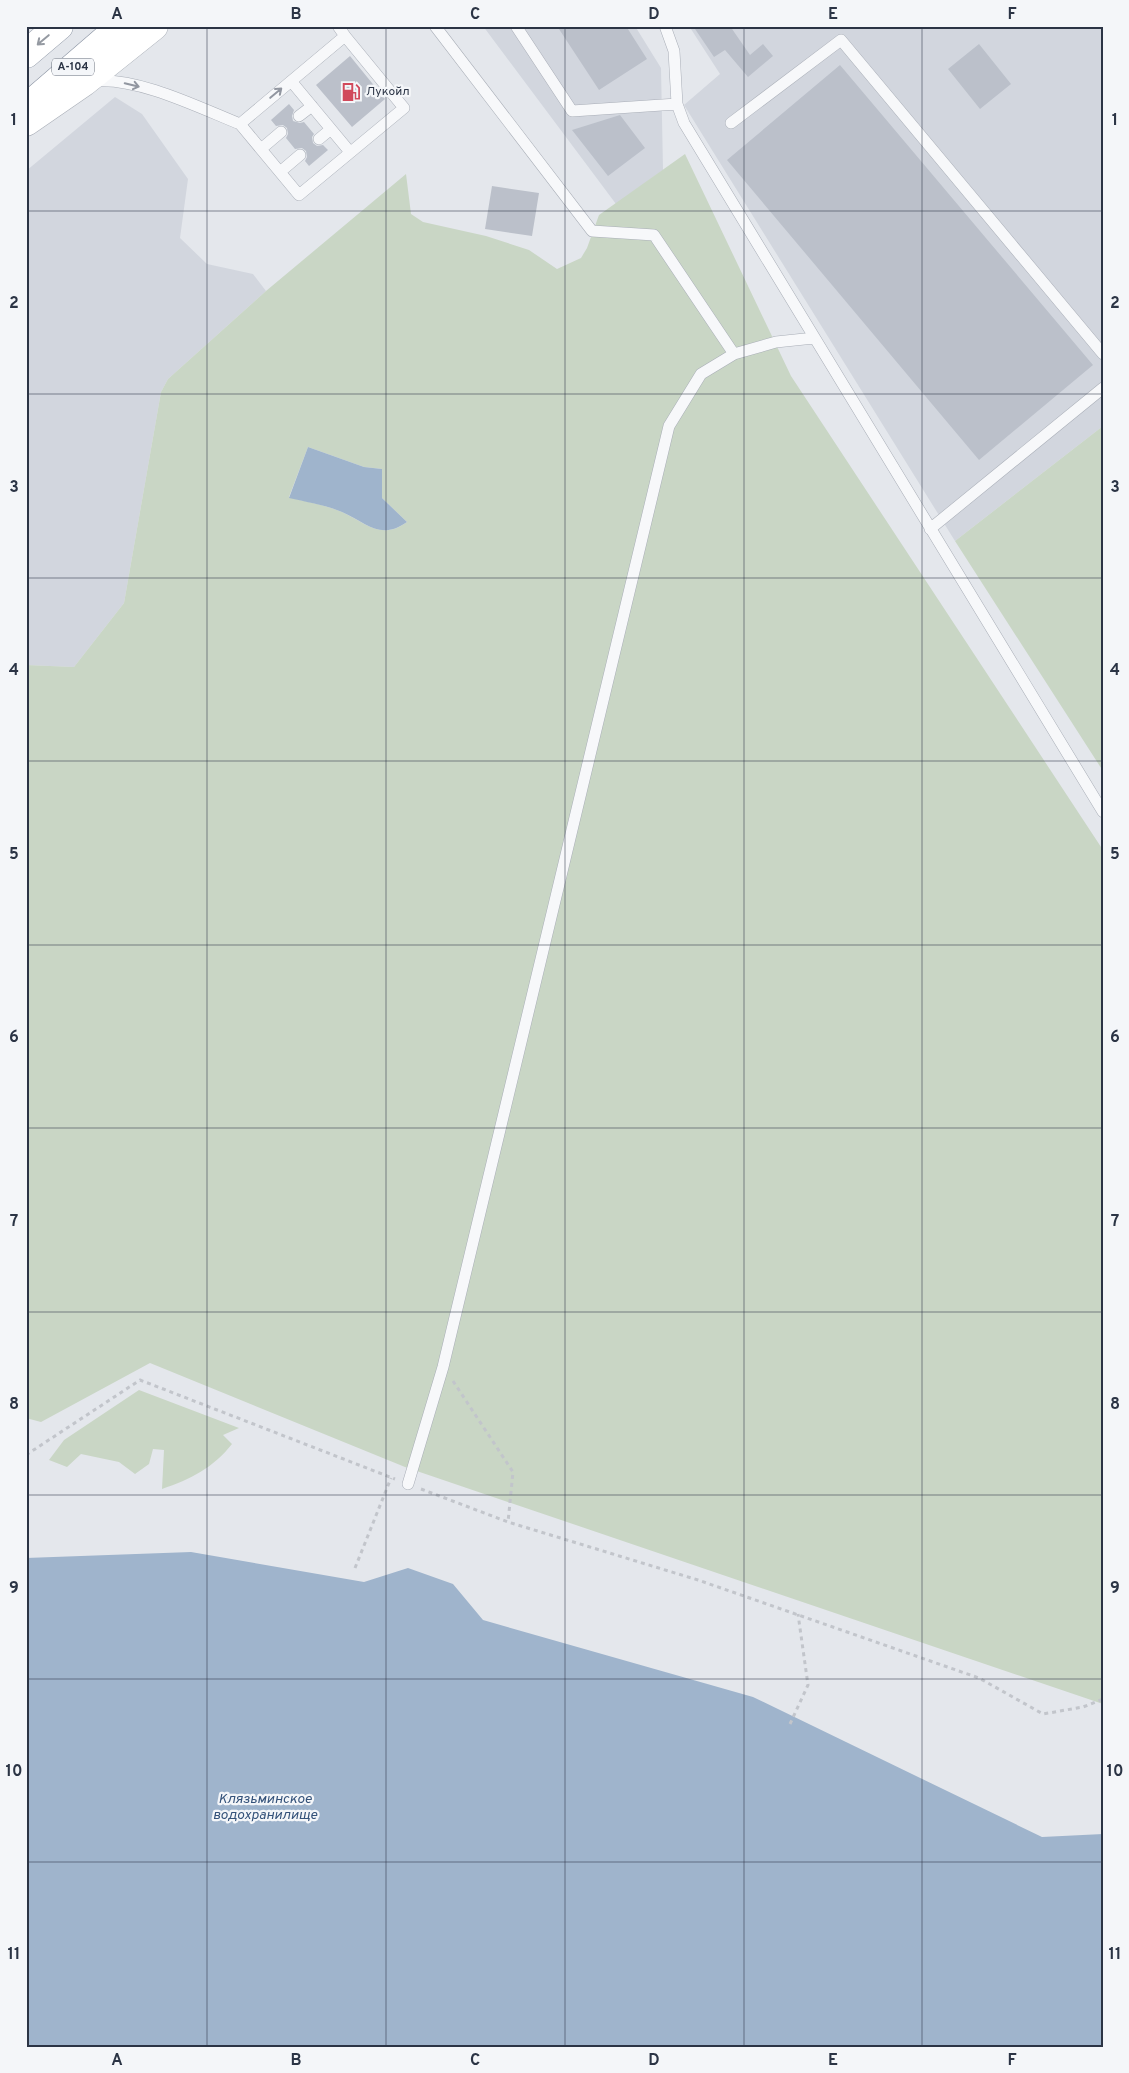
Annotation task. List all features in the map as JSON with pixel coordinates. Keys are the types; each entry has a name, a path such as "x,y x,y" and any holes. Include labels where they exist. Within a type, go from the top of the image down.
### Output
{"main road":[{"path":"26,54 59,26"},
{"name":"А-104","path":"26,108 121,26"},
{"path":"26,122 84,82 154,26"}],"lane":[{"path":"84,82 108,80 155,91 240,124 299,195 404,108 338,26"},
{"path":"435,26 592,231 654,235 734,354"},
{"path":"516,26 572,111 677,104"},
{"path":"665,26 674,51 677,104 684,123 1103,812"},
{"path":"240,124 345,36"},
{"path":"731,123 841,40 1103,354"},
{"path":"291,81 350,152"},
{"path":"299,116 312,106"},
{"path":"319,140 331,129"},
{"path":"261,149 281,132"},
{"path":"280,172 300,155"},
{"path":"408,1484 443,1367 669,426 701,374 734,354 776,342 814,338"},
{"path":"930,529 1103,388"}],"path":[{"path":"443,1367 513,1472 508,1522"},
{"path":"26,1455 140,1380 508,1522 698,1580 979,1678 1043,1714 1082,1707 1103,1699"},
{"path":"355,1568 392,1478"},
{"path":"790,1724 808,1685 798,1614"}],"shaded area":[{"path":"483,26 635,26 661,68 663,170 616,204"},
{"path":"689,26 1103,26 1103,426 955,541 684,105 720,74"},
{"path":"115,97 142,114 188,179 180,238 207,264 253,274 266,291 168,379 161,392 124,603 74,667 26,665 26,171"}],"green space":[{"path":"685,154 791,376 1103,850 1103,1704 405,1467 150,1363 41,1422 26,1418 26,665 74,667 124,603 161,392 168,379 266,291 406,174 411,214 423,222 486,236 529,250 557,269 581,258 587,248 599,215","holes":["308,447 364,467 382,469 382,498 407,522 389,530 381,530 323,505 289,497"]},
{"path":"1103,426 1103,771 955,541"},
{"path":"139,1390 239,1428 223,1435 232,1444 217,1460 201,1472 162,1489 164,1450 153,1449 149,1464 135,1474 119,1462 81,1454 67,1467 49,1460 64,1440"}],"water":[{"path":"308,447 364,467 382,469 382,498 407,522 389,530 381,530 366,525 336,510 289,498"},
{"name":"Клязьминское водохранилище","path":"191,1552 364,1582 408,1568 453,1584 483,1620 753,1697 1042,1837 1103,1834 1103,2047 26,2047 26,1558"}],"building":[{"path":"557,26 626,26 647,59 599,90"},
{"path":"693,26 730,26 750,55 763,44 773,56 748,77 725,50 714,57"},
{"path":"979,44 1011,84 980,109 948,69"},
{"name":"Лукойл","path":"350,56 385,99 352,127 316,85"},
{"path":"840,65 1093,365 979,460 727,160"},
{"path":"289,104 294,110 293,121 304,122 314,134 312,137 313,143 317,146 323,145 328,150 309,166 305,161 307,157 306,151 302,148 295,149 286,138 288,134 287,128 283,125 276,126 271,120"},
{"path":"620,115 645,148 608,176 572,130"},
{"path":"492,186 539,193 532,236 485,229"}],"place":[{"name":"Лукойл","path":"351,92"}]}
